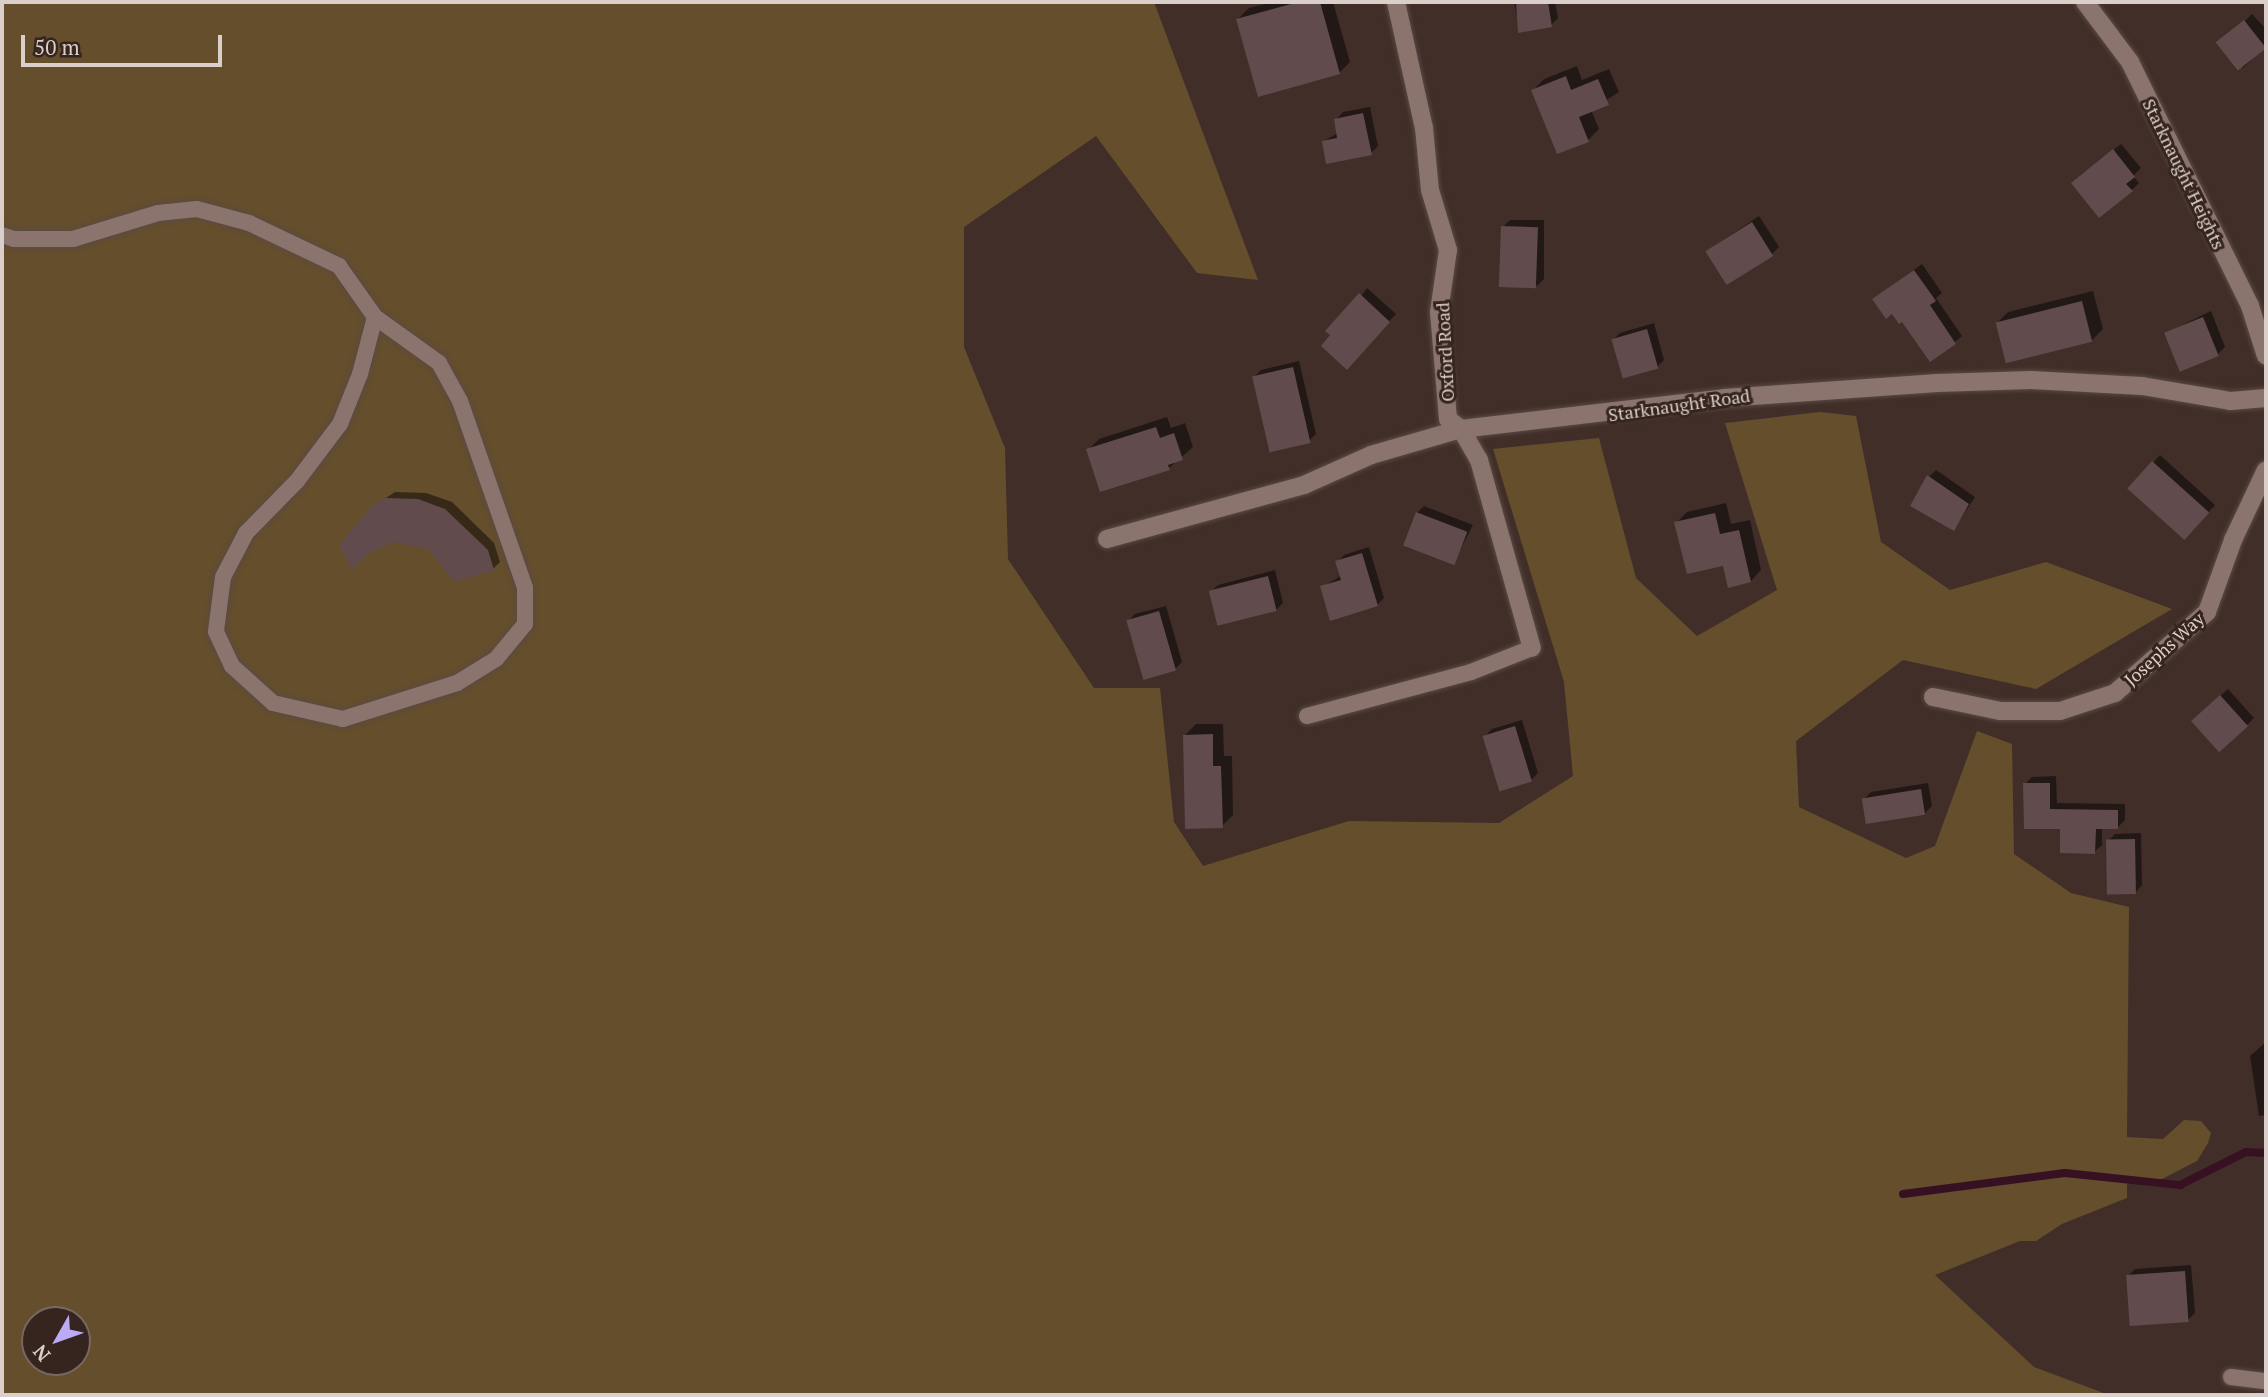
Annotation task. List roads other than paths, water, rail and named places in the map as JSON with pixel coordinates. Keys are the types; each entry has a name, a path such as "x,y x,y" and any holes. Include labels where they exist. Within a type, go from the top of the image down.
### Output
{"street":[{"name":"Oxford Road","path":"1396,2 1424,128 1430,190 1448,250 1439,312 1448,419 1461,429 1479,460 1532,648"},
{"name":"Starknaught Heights","path":"2085,2 2130,62 2250,306 2266,356"},
{"name":"Starknaught Road","path":"1107,539 1304,485 1371,455 1461,429 1592,417 1724,398 1937,383 2031,380 2142,386 2231,401 2266,398"},
{"name":"Josephs Way","path":"1933,697 2000,711 2060,711 2115,693 2207,612 2233,540 2266,470"}],"lane":[{"path":"2,235 14,239 73,239 158,213 197,209 249,223 339,266 374,317 439,363 460,401 525,588 524,624 495,659 457,683 343,719 273,703 232,666 216,631 223,577 246,533 297,481 340,425 360,374 374,317"},
{"path":"1307,716 1471,672 1532,648"},
{"path":"2231,1377 2266,1381"}],"waterway":[{"path":"1903,1194 2065,1173 2180,1185 2246,1152 2266,1153"}]}
